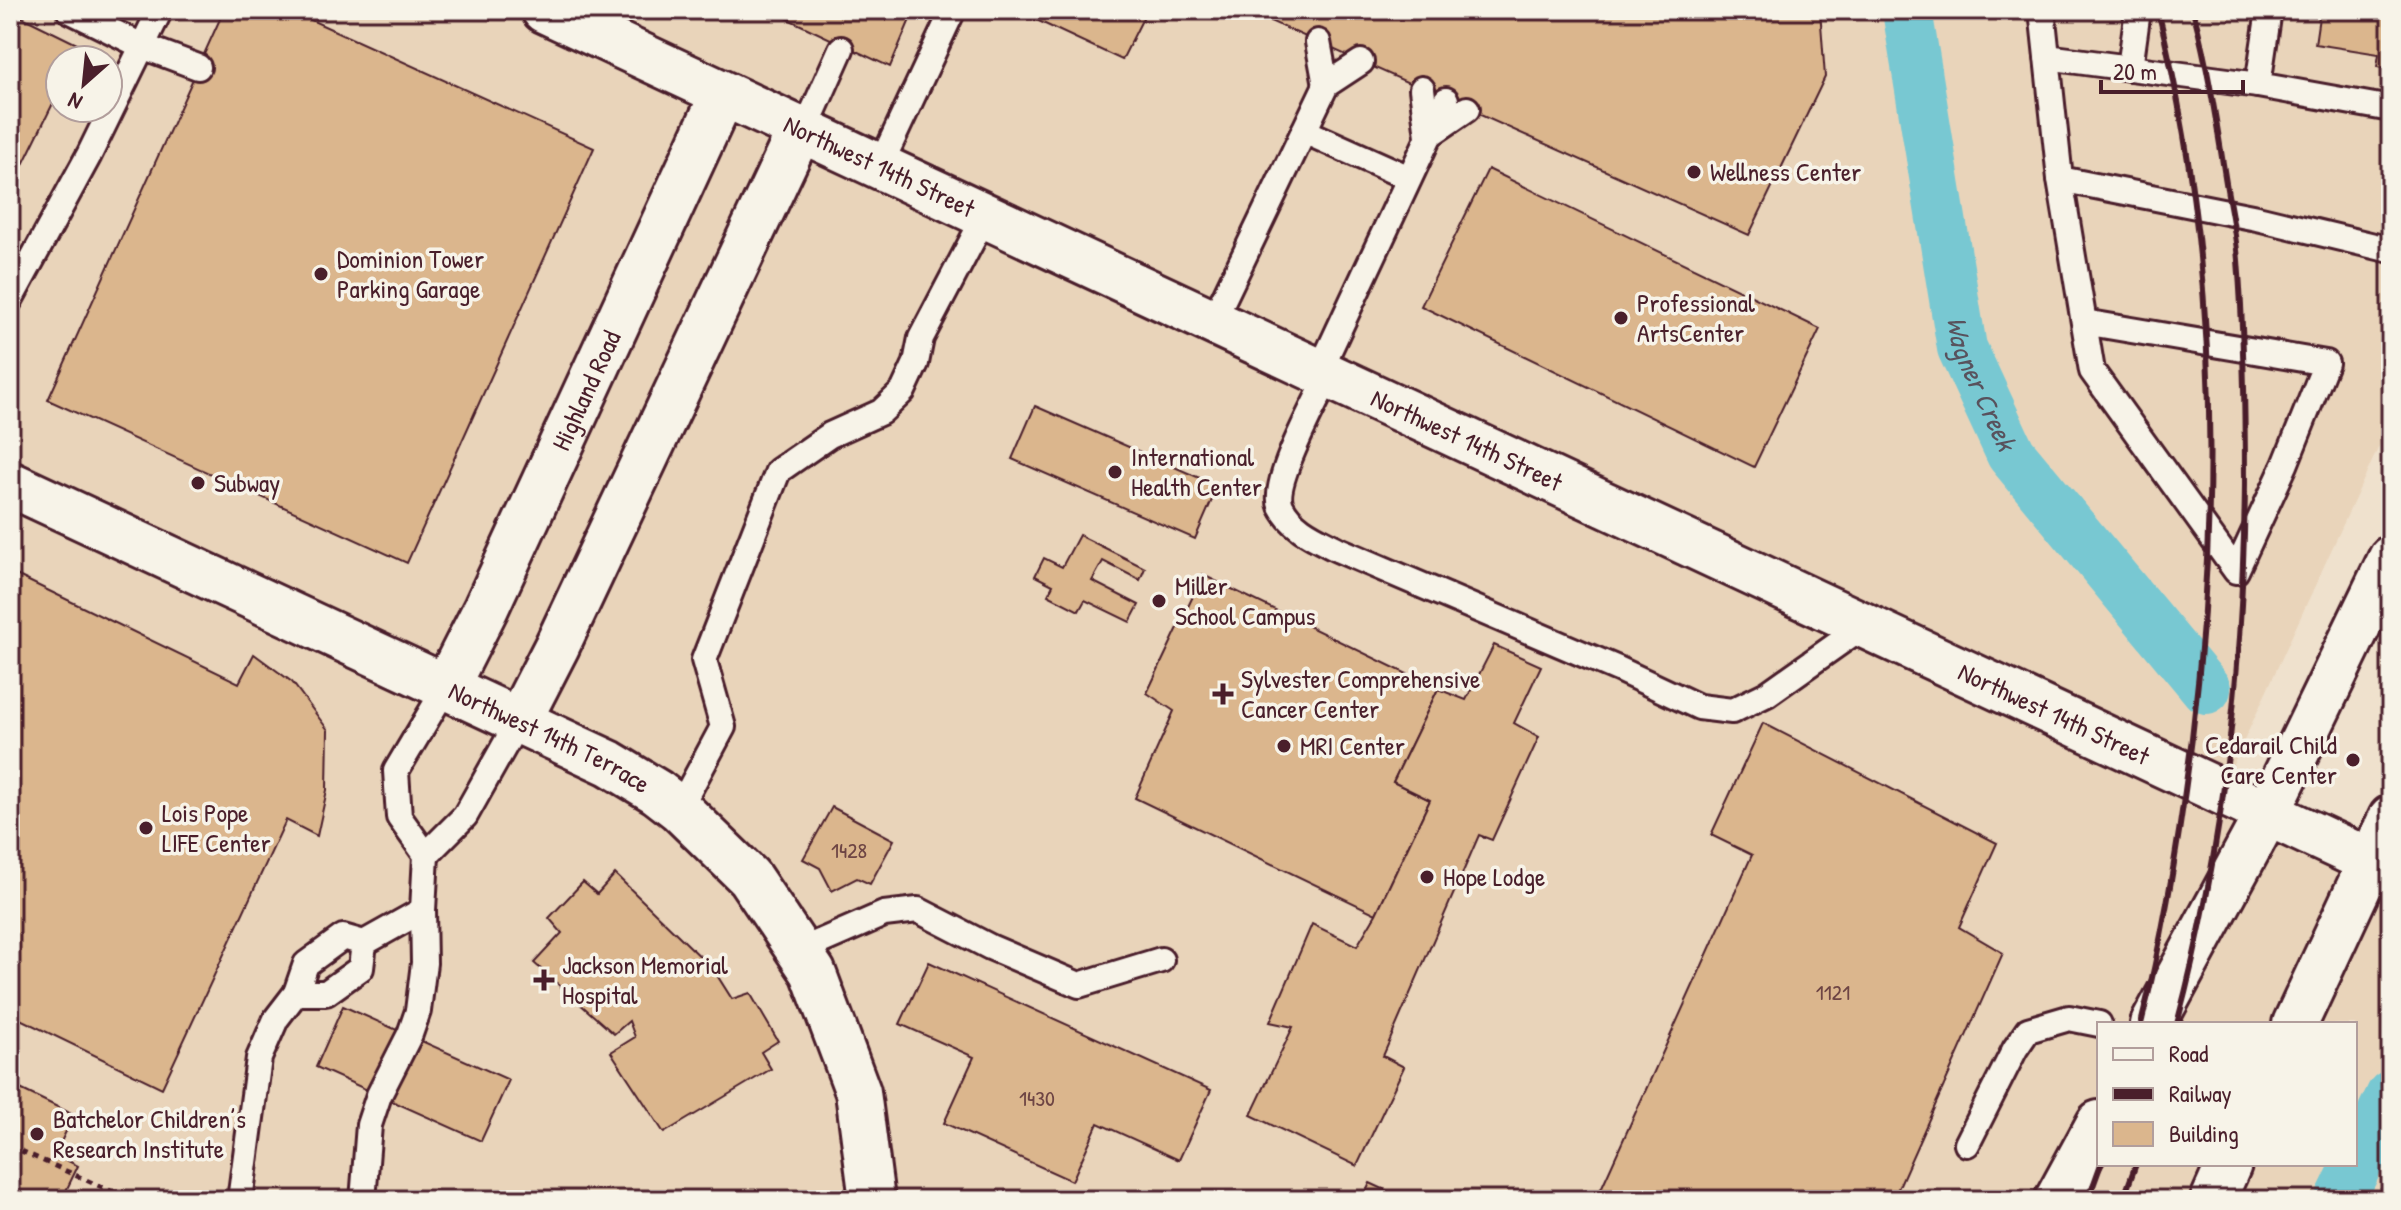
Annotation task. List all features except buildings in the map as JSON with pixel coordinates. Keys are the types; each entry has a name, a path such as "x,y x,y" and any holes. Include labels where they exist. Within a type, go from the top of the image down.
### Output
{"main road":[{"name":"Northwest 14th Street","path":"544,10 2381,866"},
{"name":"Highland Road","path":"446,687 486,608 723,94"},
{"path":"519,720 802,131"},
{"name":"Northwest 14th Terrace","path":"10,484 609,763 679,809 749,877 813,972 858,1092 872,1200"},
{"path":"2154,1022 2268,812 2391,558"},
{"path":"2296,1022 2381,866 2391,818"},
{"path":"2057,1200 2097,1127"},
{"path":"2213,1200 2228,1166"}],"lane":[{"path":"69,10 142,46 198,67"},
{"path":"12,292 89,155 160,10"},
{"path":"880,166 953,10"},
{"path":"2042,10 2060,179 2092,371 2236,571 2285,465 2326,363 2084,322"},
{"path":"2130,68 2138,10"},
{"path":"2258,85 2269,10"},
{"path":"1318,42 1326,85"},
{"path":"802,131 841,49"},
{"path":"2047,57 2258,85 2391,109"},
{"path":"1213,321 1326,85 1361,62"},
{"path":"1422,89 1428,136"},
{"path":"1457,104 1428,136 1284,471 1278,492 1282,506 1297,527 1339,550 1618,669 1699,707 1732,711 1767,694 1866,624"},
{"path":"1304,131 1409,178"},
{"path":"2060,179 2257,218 2391,250"},
{"path":"679,809 723,727 704,660 778,471 830,435 881,412 903,391 916,363 921,338 985,216"},
{"path":"363,1200 369,1125 379,1095 410,1034 418,1011 424,963 426,855 399,817 396,771 446,687"},
{"path":"426,855 465,816 519,720"},
{"path":"240,1200 259,1058 276,1019 296,993 306,964 343,937 364,943 423,910"},
{"path":"799,951 884,914 918,910 990,947 1079,985 1161,960"},
{"path":"296,993 326,993 361,968 364,943"},
{"path":"1967,1144 2015,1049 2028,1030 2069,1018 2097,1024"}],"path":[{"path":"10,1146 131,1200"}],"shaded area":[{"name":"Miller School Campus","path":"10,10 2391,10 2391,420 2225,782 2391,865 2391,1200 10,1200"}],"waterway":[{"name":"Wagner Creek","path":"1907,10 1962,348 2011,454 2206,689"},
{"path":"2357,1165 2391,1095"},
{"path":"2340,1200 2357,1166"}],"railway":[{"path":"2141,1022 2171,882 2192,738 2201,647 2210,464 2208,372 2192,190 2178,100 2158,10"},
{"path":"2177,1022 2207,891 2228,757 2240,621 2245,484 2243,344 2237,250 2212,96 2193,10"},
{"path":"2088,1200 2100,1166"},
{"path":"2123,1200 2135,1166"}],"place":[{"name":"Wellness Center","path":"1694,172"},
{"name":"Dominion Tower Parking Garage","path":"321,274"},
{"name":"Professional ArtsCenter","path":"1621,318"},
{"name":"International Health Center","path":"1115,472"},
{"name":"Subway","path":"198,483"},
{"name":"Miller School Campus","path":"1159,601"},
{"name":"Sylvester Comprehensive Cancer Center","path":"1223,694"},
{"name":"MRI Center","path":"1284,746"},
{"name":"Cedarail Child Care Center","path":"2353,760"},
{"name":"Lois Pope LIFE Center","path":"146,828"},
{"name":"Hope Lodge","path":"1427,877"},
{"name":"Jackson Memorial Hospital","path":"544,980"},
{"name":"Batchelor Children’s Research Institute","path":"37,1134"}]}
